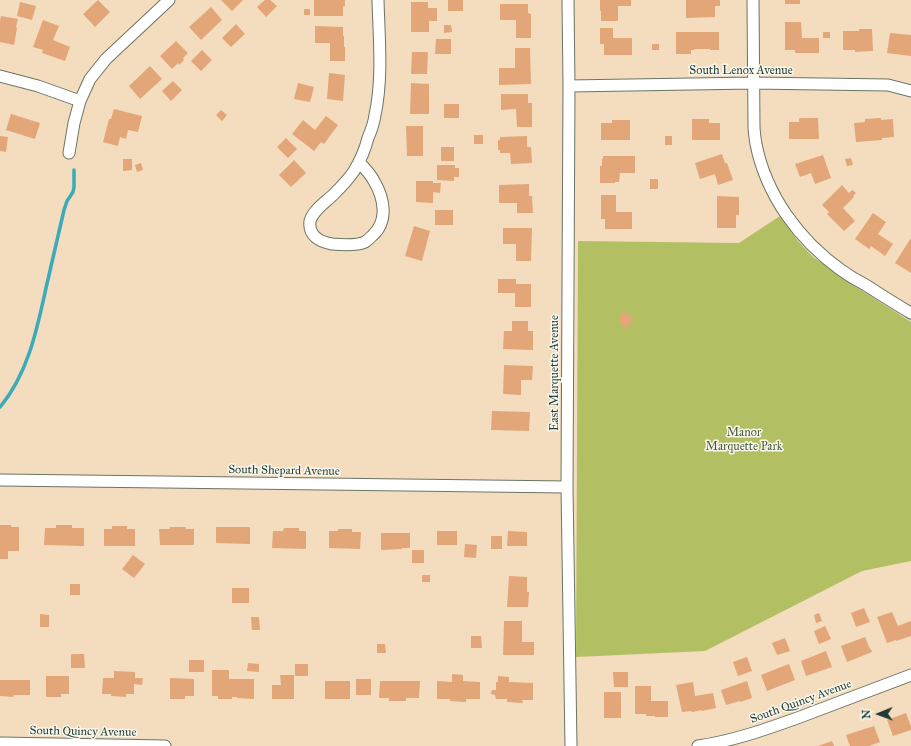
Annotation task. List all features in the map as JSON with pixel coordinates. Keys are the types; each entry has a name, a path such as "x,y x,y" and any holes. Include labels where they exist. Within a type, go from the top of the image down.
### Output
{"street":[{"path":"69,153 74,123 80,101 90,79 106,59 169,0"},
{"path":"359,162 370,174 381,196 383,210 382,221 376,233 363,243 345,245 323,242 316,238 312,233 310,226 312,216 315,211 346,181 354,171 364,150 373,125 378,98 379,74 378,0"},
{"name":"East Marquette Avenue","path":"568,0 567,487 571,746"},
{"path":"753,0 753,83 756,144 768,182 778,202 799,232 816,250 841,270 911,313"},
{"path":"0,76 38,86 80,101"},
{"name":"South Lenox Avenue","path":"569,86 753,83 888,85 911,91"},
{"name":"South Shepard Avenue","path":"0,480 567,487"},
{"name":"South Quincy Avenue","path":"698,746 709,745 749,735 911,675"},
{"name":"South Quincy Avenue","path":"0,743 165,746"}],"green space":[{"name":"Manor Marquette Park","path":"780,216 798,241 813,257 853,285 911,322 911,561 862,571 705,651 576,657 578,241 739,243"}],"building":[{"path":"98,0 110,12 95,27 83,14"},
{"path":"221,0 243,0 232,11"},
{"path":"265,0 270,0 277,6 266,17 257,7"},
{"path":"314,0 345,0 345,6 343,6 343,16 314,16"},
{"path":"448,0 463,0 463,11 448,11"},
{"path":"600,0 631,0 631,6 618,6 618,21 601,21"},
{"path":"686,0 720,0 720,6 715,6 715,17 686,18"},
{"path":"785,0 800,0 800,4 785,4"},
{"path":"20,2 36,6 32,20 17,16"},
{"path":"411,2 428,2 428,8 437,8 437,21 429,21 429,32 411,32"},
{"path":"500,4 528,4 528,13 531,14 531,38 516,38 516,20 500,20"},
{"path":"211,7 222,20 201,40 189,27"},
{"path":"304,9 310,9 310,15 304,15"},
{"path":"1,16 18,19 14,45 0,42"},
{"path":"43,20 59,26 53,40 70,47 65,61 42,53 43,50 33,47"},
{"path":"785,22 801,22 802,38 819,38 819,53 795,53 795,50 785,50"},
{"path":"236,24 245,34 231,47 222,38"},
{"path":"444,25 451,25 452,32 444,33"},
{"path":"315,26 343,27 345,61 330,61 330,43 315,43"},
{"path":"600,28 613,28 613,38 632,38 632,55 604,55 604,44 600,44"},
{"path":"859,29 872,29 873,51 855,52 855,50 843,50 843,31 859,31"},
{"path":"676,32 719,32 719,50 694,49 695,50 691,50 691,54 676,54"},
{"path":"823,32 830,32 830,38 823,38"},
{"path":"890,33 911,35 911,56 887,53"},
{"path":"436,39 451,39 451,54 435,54"},
{"path":"176,41 188,53 179,65 178,63 172,69 160,56"},
{"path":"652,44 659,44 659,50 652,50"},
{"path":"515,48 530,48 531,84 499,85 499,68 515,68"},
{"path":"202,50 212,60 201,71 191,61"},
{"path":"412,52 428,52 427,74 411,74"},
{"path":"150,66 162,79 140,99 129,86"},
{"path":"329,73 345,75 343,101 327,99"},
{"path":"173,81 182,90 171,101 162,91"},
{"path":"298,83 314,87 310,102 294,99"},
{"path":"411,83 429,84 429,114 410,114"},
{"path":"501,94 528,94 528,103 532,103 532,127 517,127 516,109 501,110"},
{"path":"444,104 459,104 459,118 444,118"},
{"path":"114,109 142,116 138,132 128,130 126,139 120,137 118,146 103,142 109,119 111,119"},
{"path":"221,110 227,115 222,121 216,115"},
{"path":"11,114 40,123 35,139 6,130"},
{"path":"326,116 338,125 324,144 321,142 314,151 292,134 303,120 315,130"},
{"path":"799,118 818,118 819,139 789,139 789,122 799,122"},
{"path":"881,118 881,120 893,119 894,137 882,138 882,140 856,142 854,123 865,122 865,119"},
{"path":"692,119 709,119 709,123 720,123 720,140 692,140"},
{"path":"612,120 630,120 630,140 601,140 601,123 612,123"},
{"path":"406,126 423,126 423,156 407,156"},
{"path":"474,135 483,135 483,144 474,144"},
{"path":"0,136 8,137 6,152 0,151"},
{"path":"527,136 527,147 531,147 532,163 511,164 510,153 500,153 500,150 498,150 498,140 500,140 500,137"},
{"path":"665,136 672,136 672,145 665,145"},
{"path":"286,138 297,149 288,158 277,147"},
{"path":"441,147 454,147 454,161 441,161"},
{"path":"722,154 733,180 718,185 715,174 700,179 695,163"},
{"path":"823,155 831,178 815,184 811,173 800,177 795,164"},
{"path":"603,156 635,156 635,173 620,173 619,182 600,183 600,166 602,166"},
{"path":"851,158 853,165 847,166 845,159"},
{"path":"123,159 132,159 132,170 123,171"},
{"path":"294,160 306,173 291,187 279,175"},
{"path":"141,163 143,170 137,172 135,165"},
{"path":"437,165 455,165 455,168 459,168 459,177 454,177 454,181 437,180"},
{"path":"650,179 658,179 658,189 650,189"},
{"path":"416,181 433,181 433,183 441,183 440,193 433,192 433,203 416,202"},
{"path":"529,184 529,196 532,196 533,213 517,213 517,203 499,203 499,185"},
{"path":"842,185 849,193 852,190 856,193 843,208 855,221 844,231 827,214 829,212 822,205"},
{"path":"601,195 616,195 616,212 632,212 632,229 605,229 605,219 601,219"},
{"path":"717,196 739,197 739,215 736,215 736,228 717,228"},
{"path":"435,210 453,210 453,225 435,225"},
{"path":"873,213 886,222 878,234 893,244 885,256 871,246 869,249 855,239"},
{"path":"414,226 430,231 422,261 405,256"},
{"path":"503,228 532,228 531,261 516,261 516,244 503,244"},
{"path":"911,238 911,273 895,263"},
{"path":"498,279 516,279 516,284 531,284 531,307 515,307 515,293 498,293"},
{"path":"625,312 632,316 632,323 626,328 619,323 619,315"},
{"path":"512,321 528,321 528,331 533,331 533,350 503,349 504,331 512,331"},
{"path":"504,365 533,366 532,380 521,380 521,395 503,394"},
{"path":"492,411 530,412 529,431 491,430"},
{"path":"0,525 19,527 19,551 8,551 8,559 0,559"},
{"path":"56,525 72,525 72,528 84,528 84,546 44,545 45,528 56,528"},
{"path":"112,526 127,526 127,529 135,529 135,546 104,546 104,529 112,529"},
{"path":"170,527 186,527 186,529 194,529 194,545 160,545 159,529 170,529"},
{"path":"216,527 250,527 250,544 216,543"},
{"path":"284,528 299,528 299,531 306,531 306,549 272,548 273,531 283,531"},
{"path":"338,529 352,529 352,532 361,532 360,549 329,548 329,531 338,531"},
{"path":"437,531 457,531 457,545 437,545"},
{"path":"508,531 527,532 527,546 507,546"},
{"path":"381,533 410,533 410,548 381,550"},
{"path":"491,536 502,536 502,549 491,549"},
{"path":"465,544 477,545 476,558 464,557"},
{"path":"412,550 424,550 424,563 412,563"},
{"path":"133,555 145,564 134,578 122,569"},
{"path":"422,575 430,575 430,582 422,582"},
{"path":"509,576 527,577 527,592 529,592 528,607 507,607"},
{"path":"70,584 80,584 80,595 70,595"},
{"path":"232,588 249,588 249,603 232,603"},
{"path":"864,608 870,622 856,627 851,613"},
{"path":"892,612 898,626 911,621 911,636 887,643 877,617"},
{"path":"819,613 822,621 816,623 814,615"},
{"path":"40,614 49,615 49,627 40,627"},
{"path":"251,617 259,617 260,630 252,630"},
{"path":"504,621 522,621 522,642 534,642 534,655 503,655"},
{"path":"825,626 831,639 819,644 814,631"},
{"path":"471,636 481,636 482,648 471,648"},
{"path":"865,637 872,652 847,662 841,646"},
{"path":"785,638 790,651 777,655 772,643"},
{"path":"377,644 385,644 386,653 377,653"},
{"path":"826,651 832,667 806,676 801,661"},
{"path":"71,654 84,654 85,668 71,668"},
{"path":"747,657 752,671 738,676 733,662"},
{"path":"189,660 204,660 204,672 189,672"},
{"path":"248,663 259,664 259,672 247,671"},
{"path":"295,664 308,664 308,676 295,676"},
{"path":"789,664 795,680 767,691 761,675"},
{"path":"212,670 229,670 229,679 254,679 254,699 232,697 232,699 218,699 218,696 212,696"},
{"path":"114,671 135,672 135,678 143,678 142,685 134,684 134,694 126,694 126,697 102,694 103,678 114,678"},
{"path":"613,672 628,672 628,687 614,687"},
{"path":"452,674 463,675 463,681 480,682 480,699 466,699 466,702 450,701 450,699 437,699 437,681 452,682"},
{"path":"280,675 294,675 294,699 272,699 272,685 281,685"},
{"path":"46,676 69,676 69,694 61,694 61,697 46,697"},
{"path":"498,676 509,677 509,682 533,683 533,700 522,700 523,703 507,702 507,699 496,699 495,695 491,694 492,690 496,690"},
{"path":"170,678 194,679 194,696 185,696 185,699 170,699"},
{"path":"356,679 371,679 371,695 356,695"},
{"path":"0,680 30,680 30,695 14,695 13,697 0,696"},
{"path":"325,681 350,681 350,699 325,699"},
{"path":"380,681 420,681 419,698 406,698 406,701 389,701 389,698 379,698"},
{"path":"747,681 752,698 726,705 721,690"},
{"path":"693,682 695,696 713,693 716,708 702,711 682,712 676,685"},
{"path":"635,686 651,686 651,701 668,701 668,717 635,714"},
{"path":"604,692 621,692 621,718 604,718"},
{"path":"906,713 911,730 893,736 887,720"},
{"path":"874,726 880,742 869,746 850,746 846,735"},
{"path":"832,741 834,746 818,746"}],"waterway":[{"path":"0,407 18,380 35,335 64,210 67,201 73,192 74,170"}]}
